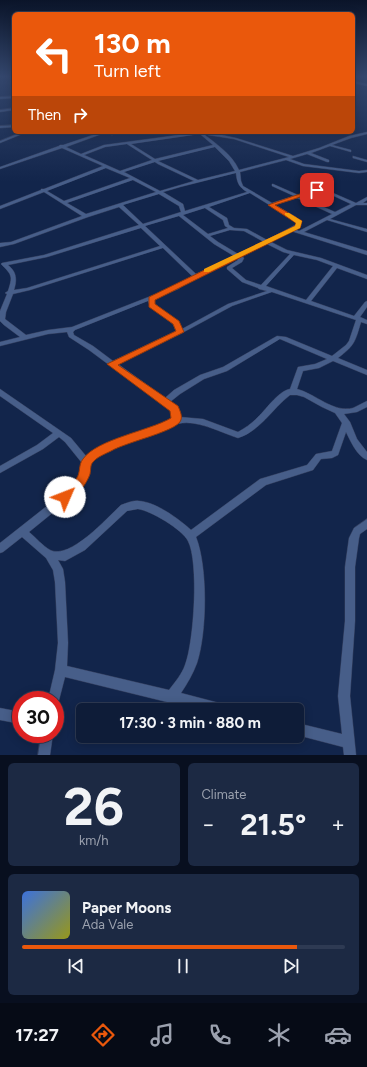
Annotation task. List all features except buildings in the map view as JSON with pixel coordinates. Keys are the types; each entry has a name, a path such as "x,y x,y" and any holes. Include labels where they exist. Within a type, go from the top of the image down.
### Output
{"street":[{"path":"2,127 12,126"},
{"path":"2,127 12,130"},
{"path":"0,245 12,243 86,216 159,192 308,153 331,146 350,137 367,133"},
{"path":"0,142 18,134"},
{"path":"0,168 93,134"},
{"path":"80,155 104,146 186,134"},
{"path":"0,344 48,332 73,330 176,288 195,276 238,257 297,227 299,222 248,192 238,182 238,171 234,164 201,134"},
{"path":"208,134 236,138 262,146 281,155 293,157"},
{"path":"0,136 11,138"},
{"path":"85,137 92,140"},
{"path":"128,143 156,160 197,181"},
{"path":"61,146 121,172 181,205 182,213 209,235 216,243 241,260 229,267 230,270 244,281 261,288 367,322"},
{"path":"121,172 156,160 215,146"},
{"path":"331,146 350,151"},
{"path":"308,153 328,161"},
{"path":"354,157 367,161"},
{"path":"286,159 303,164 359,172 367,171"},
{"path":"0,208 107,166"},
{"path":"63,203 132,179"},
{"path":"273,185 335,214"},
{"path":"270,205 318,188 357,204 367,204"},
{"path":"43,190 86,216"},
{"path":"2,263 45,256 248,192"},
{"path":"300,232 367,198"},
{"path":"120,206 162,247 195,276"},
{"path":"205,206 224,219 227,226 234,229 249,231 269,241 277,248 336,266 365,277 367,270"},
{"path":"326,219 367,231"},
{"path":"209,235 234,229"},
{"path":"291,230 367,253"},
{"path":"8,293 28,289 162,247"},
{"path":"261,288 293,253"},
{"path":"2,263 12,270 13,274 8,293 2,307 1,317 3,321 24,337"},
{"path":"307,302 336,266"},
{"path":"112,364 180,332 230,306 271,291"},
{"path":"151,299 152,305 176,323 180,332"},
{"path":"86,462 102,450 168,425 176,420 202,422 238,435 244,433 261,420 284,396 293,391 300,369 317,366 334,358 351,344 358,318 367,303"},
{"path":"73,330 70,332 71,336 91,348 174,409 177,415 176,420"},
{"path":"165,402 176,392 195,381 225,368 279,337 334,358 367,373"},
{"path":"293,391 338,411 351,412 367,404"},
{"path":"0,392 60,433 68,440 86,462 85,473 74,490 0,549"},
{"path":"338,411 346,422 358,446 367,457"},
{"path":"191,536 263,482 310,468 319,456 332,455 335,453 346,422"},
{"path":"0,470 40,447 60,433"},
{"path":"49,555 65,556 82,547 113,518 130,505 137,504 153,508 191,536 195,546 199,574 199,601 194,652 186,676 171,698"},
{"path":"350,755 344,696 350,621 350,567 354,538 357,531 367,523"},
{"path":"22,532 49,555 58,570 63,643 61,670 56,691"},
{"path":"61,670 193,703"},
{"path":"0,714 12,716"},
{"path":"304,730 348,742"},
{"path":"44,755 46,743"}],"slow traffic":[{"path":"207,271 297,227 299,222 287,214"}],"route":[{"path":"65,497 74,490 80,482 85,473 86,462 91,456 113,445 168,425 176,420 177,415 174,409 112,364 168,339 180,332 180,328 176,323 152,305 151,299 297,227 299,222 270,205 317,190"}]}
